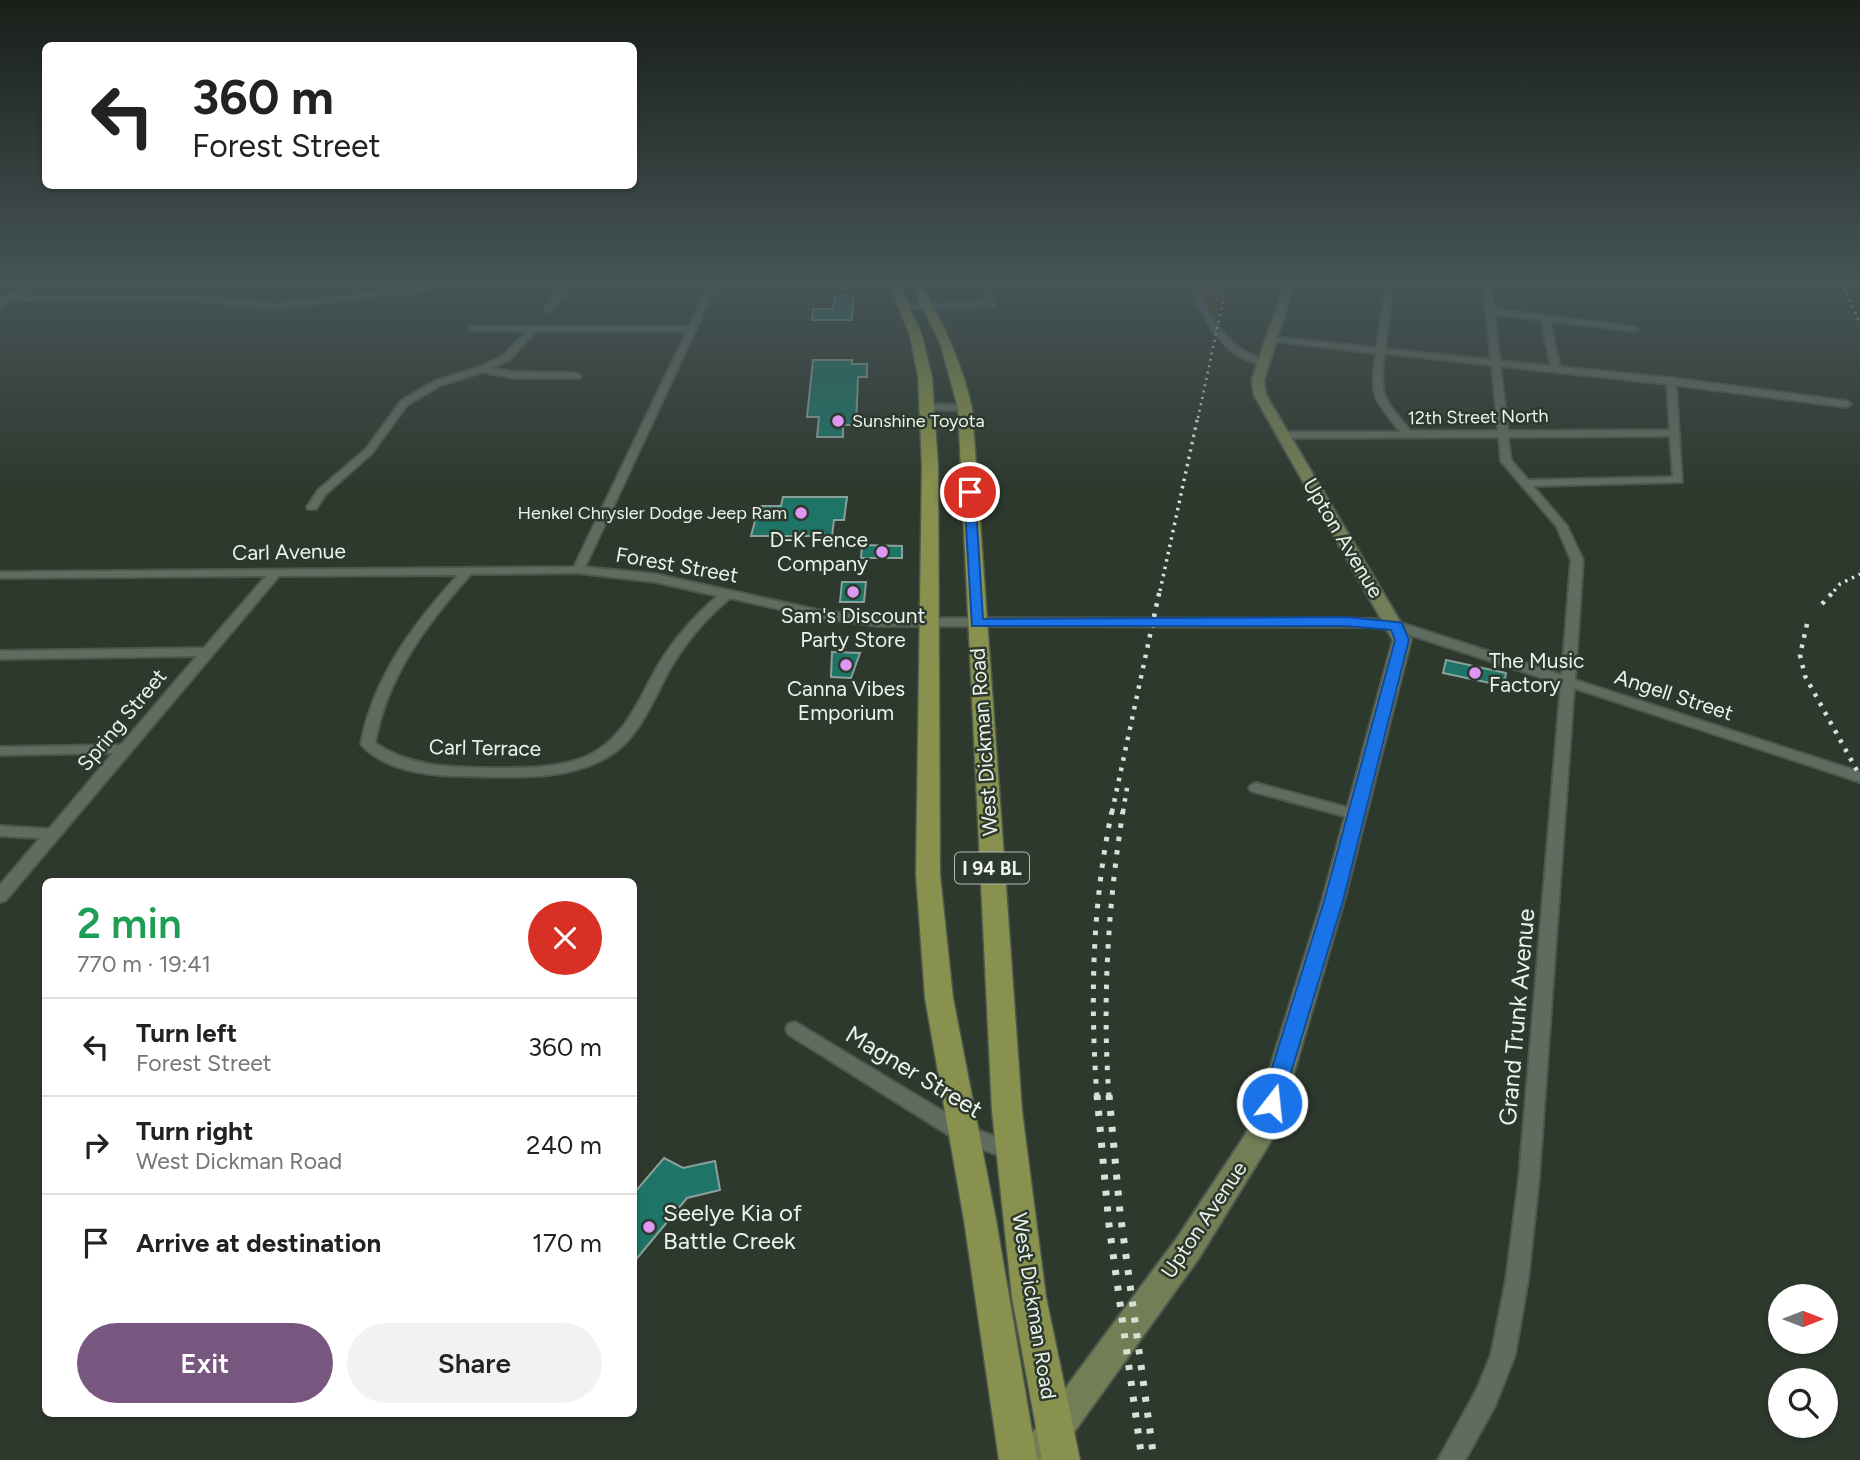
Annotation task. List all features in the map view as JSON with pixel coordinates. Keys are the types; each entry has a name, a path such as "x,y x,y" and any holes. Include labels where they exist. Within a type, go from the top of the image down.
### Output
{"main road":[{"name":"West Dickman Road","path":"922,350 927,408 930,623 928,875 939,998 980,1220 1018,1460"},
{"name":"West Dickman Road","path":"945,350 956,368 965,408 1011,1152 1028,1297 1058,1445"}],"street":[{"path":"312,507 323,492 369,451 404,403 438,383 482,369 515,350"},
{"path":"578,570 682,350"},
{"path":"1233,350 1247,359 1265,362"},
{"name":"Upton Avenue","path":"1033,1460 1058,1445 1257,1140 1272,1103 1333,901 1402,640 1397,626 1281,435 1260,395 1258,380 1269,350"},
{"path":"1381,350 1376,385 1378,396 1407,434"},
{"path":"1382,350 1671,381 1846,404"},
{"path":"1494,350 1506,461 1524,483 1674,481 1679,476 1671,381"},
{"path":"1552,350 1556,369"},
{"path":"482,369 514,374 577,376"},
{"path":"927,408 965,408"},
{"name":"12th Street North","path":"1281,435 1675,433"},
{"name":"Grand Trunk Avenue","path":"1451,1460 1486,1397 1503,1354 1517,1280 1529,1178 1577,564 1562,526 1524,483"},
{"name":"Carl Terrace","path":"469,570 436,604 411,640 380,699 370,725 368,744 385,758 429,770 475,772 568,768 595,759 621,741 633,727 665,666 688,632 708,609 729,593"},
{"name":"Carl Avenue","path":"0,575 578,570"},
{"name":"Forest Street","path":"578,570 628,573 841,618 930,623 1346,621 1397,626"},
{"name":"Spring Street","path":"0,897 276,572"},
{"name":"Angell Street","path":"1397,626 1860,776"},
{"path":"0,654 208,652"},
{"path":"0,751 125,749"},
{"path":"1256,788 1355,814"},
{"path":"0,831 53,834"},
{"name":"Magner Street","path":"795,1028 962,1133 1011,1152"}],"building":[{"path":"813,360 852,360 852,364 867,364 867,377 858,377 856,425 843,425 843,437 817,437 819,417 807,417"},
{"name":"Henkel Chrysler Dodge Jeep Ram","path":"783,497 847,497 844,520 834,520 832,536 751,536 759,506 781,506"},
{"name":"D-K Fence Company","path":"862,545 902,546 902,558 861,558"},
{"name":"Sam's Discount Party Store","path":"842,582 866,582 864,602 840,602"},
{"name":"Canna Vibes Emporium","path":"832,652 860,653 851,678 831,677"},
{"name":"The Music Factory","path":"1446,660 1506,673 1504,686 1443,673"},
{"name":"Seelye Kia of Battle Creek","path":"664,1158 683,1168 715,1161 720,1190 687,1198 637,1258 637,1190"}],"railway":[{"path":"1198,418 1212,350"},
{"path":"1160,591 1198,416"},
{"path":"1834,591 1840,584 1860,574"},
{"path":"1112,812 1160,589"},
{"path":"1822,604 1836,589"},
{"path":"1807,624 1800,655 1805,676 1860,776"},
{"path":"1123,812 1128,782"},
{"path":"1097,1097 1094,953 1100,881 1112,811"},
{"path":"1109,1097 1106,989 1114,882 1123,811"},
{"path":"1097,1095 1109,1225 1142,1460"},
{"path":"1109,1095 1120,1212 1154,1460"}],"place":[{"name":"Sunshine Toyota","path":"838,421"},
{"name":"Henkel Chrysler Dodge Jeep Ram","path":"801,513"},
{"name":"D-K Fence Company","path":"882,552"},
{"name":"Sam's Discount Party Store","path":"853,592"},
{"name":"Canna Vibes Emporium","path":"846,665"},
{"name":"The Music Factory","path":"1475,673"},
{"name":"Seelye Kia of Battle Creek","path":"649,1227"}],"route":[{"path":"970,492 977,623 1346,621 1397,626 1402,640 1333,901 1272,1103"}]}
